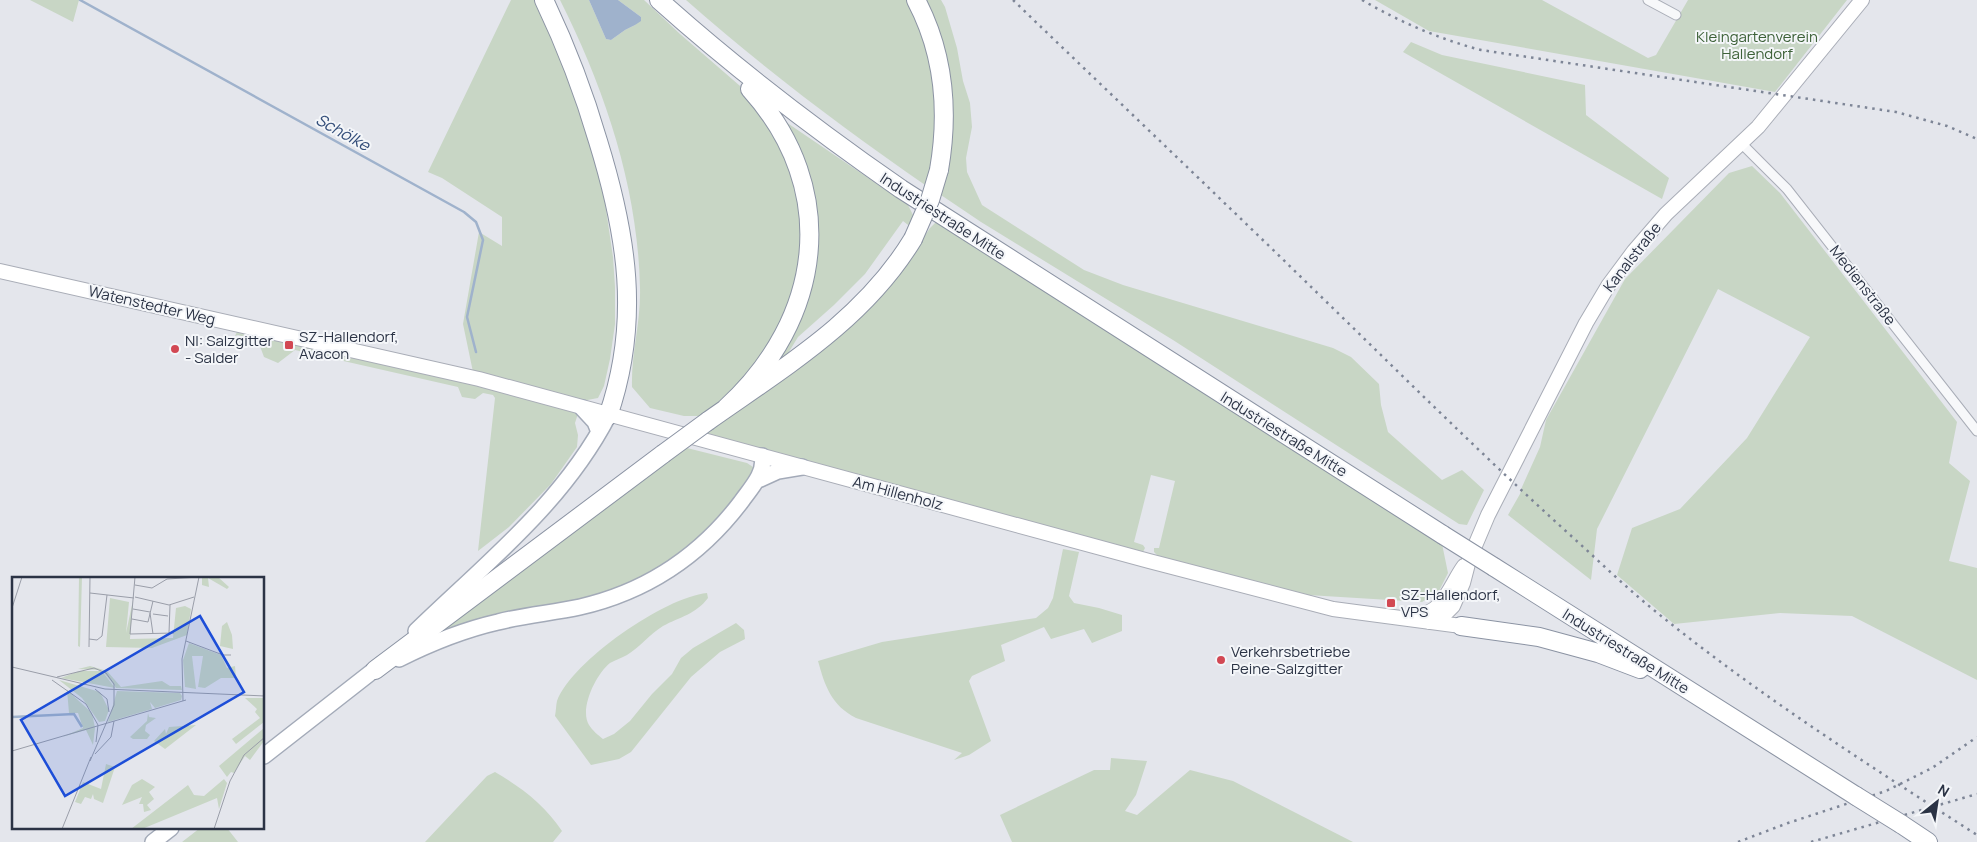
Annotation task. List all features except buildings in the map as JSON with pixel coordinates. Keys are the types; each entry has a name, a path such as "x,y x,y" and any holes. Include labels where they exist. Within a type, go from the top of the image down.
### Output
{"highway":[{"path":"544,0 575,72 592,121 611,181 623,236 628,286 627,330 619,376 608,416"},
{"name":"Industriestraße Mitte","path":"659,0 766,92 908,194 1928,842"},
{"path":"375,670 663,454 837,328 881,284 903,256 913,239 930,200 939,170 944,128 942,86 932,37 916,0"},
{"path":"716,50 758,97 776,121 787,141 804,192 809,229 804,279 797,306 787,331 757,375 726,408"},
{"path":"1461,626 1539,637 1598,653 1643,670 1712,705"}],"main road":[{"path":"582,408 595,422 600,432"},
{"path":"265,755 375,670 469,583 548,504 584,458 608,416"},
{"path":"375,670 420,648 466,630 499,621 593,604 645,585 672,569 712,537 756,481 764,463 762,456"},
{"path":"756,481 778,471 802,466"},
{"path":"154,842 169,830"}],"street":[{"path":"1648,0 1676,15"},
{"name":"Kanalstraße","path":"1447,614 1458,596 1469,560 1488,516 1586,323 1608,286 1634,251 1666,214 1742,144 1769,115 1862,0"},
{"name":"Medienstraße","path":"1742,144 1798,203 1977,431"},
{"name":"Watenstedter Weg","path":"0,271 479,379"},
{"name":"Am Hillenholz","path":"479,379 608,416 802,466 1333,609 1461,626"},
{"name":"Kanalstraße","path":"1444,600 1454,580 1469,560"},
{"name":"Am Hillenholz","path":"1318,604 1357,606 1422,615 1428,614 1444,600"},
{"path":"1444,600 1447,614 1461,626"},
{"path":"1428,622 1447,614"}],"green space":[{"path":"30,0 79,0 73,22"},
{"path":"511,0 539,0 598,155 613,257 615,324 604,386 598,398 582,401 575,423 578,435 577,447 551,484 509,527 478,551 495,398 493,395 483,393 475,399 462,397 458,387 295,350 278,363 264,357 258,341 238,335 235,336 243,319 473,372 463,324 479,232 502,246 502,217 442,178 428,172"},
{"path":"560,0 589,0 606,39 611,40 635,25 641,17 618,0 644,0 747,92 786,152 800,205 801,226 799,260 792,292 772,343 731,395 704,416 684,416 650,408 632,387 640,301 638,251 633,213 626,176 605,104"},
{"path":"686,0 909,0 922,28 940,106 928,187 804,97 744,50"},
{"path":"922,0 941,0 945,7 957,48 963,81 970,103 972,127 966,158 967,172 982,205 1084,270 1123,285 1333,348 1351,357 1379,384 1381,405 1388,432 1442,480 1462,470 1484,490 1467,525 1459,524 1173,340 981,222 938,193 946,154"},
{"name":"Kleingartenverein Hallendorf","path":"1375,0 1542,0 1648,58 1656,55 1688,0 1847,0 1775,92 1429,31"},
{"path":"1411,42 1442,55 1585,85 1586,115 1669,178 1662,199 1403,52"},
{"path":"777,116 908,205 914,217 912,228 903,221 865,274 798,337 787,355 765,372 812,259"},
{"path":"1752,166 1780,193 1957,422 1949,463 1970,481 1949,561 1977,568 1977,680 1852,616 1780,613 1674,624 1617,575 1632,528 1680,509 1747,438 1810,337 1718,289 1597,529 1591,580 1508,515 1520,494 1540,447 1546,420 1625,279 1729,173"},
{"path":"936,222 1441,539 1448,573 1439,591 1422,602 1308,595 1159,557 1154,552 1154,548 1159,548 1175,481 1151,475 1134,542 1143,545 1145,548 1143,552 1139,553 703,436 725,420 913,253"},
{"path":"687,448 747,463 756,469 705,537 622,591 435,636 437,632 621,497 673,456"},
{"path":"1063,549 1079,552 1069,596 1074,603 1122,615 1122,631 1092,643 1084,629 1051,639 1044,627 1001,645 1005,661 972,676 969,681 991,741 969,755 954,760 962,753 856,718 840,707 830,694 818,661 882,642 1036,618 1048,608 1053,598"},
{"path":"707,593 708,598 698,608 663,626 632,652 610,663 599,675 590,692 586,710 586,718 592,729 603,739 614,734 630,721 652,694 672,674 681,658 693,648 736,623 744,630 745,639 720,652 691,677 631,752 619,759 591,765 555,716 557,701 566,685 600,650 645,618 689,597"},
{"path":"1111,758 1147,761 1136,795 1125,811 1137,815 1190,770 1233,781 1353,842 1012,842 1000,815 1094,770 1110,770"},
{"path":"495,772 532,797 548,813 562,831 553,842 425,842 487,776"},
{"path":"197,830 229,830 238,842 182,842"}],"water":[{"path":"589,0 618,0 641,17 641,21 611,40 606,39"}],"waterway":[{"name":"Schölke","path":"80,0 464,212 476,222 483,240 467,317 476,352"}],"railway":[{"path":"1013,0 1490,461 1636,595 1694,642 1773,700 1977,835"},
{"path":"1362,0 1420,29 1450,41 1481,50 1896,112 1947,126 1977,139"},
{"path":"1738,842 1788,823 1886,791 1932,768 1977,737"},
{"path":"1811,842 1977,794"}],"place":[{"name":"SZ-Hallendorf, Avacon","path":"289,345"},
{"name":"NI: Salzgitter - Salder","path":"175,349"},
{"name":"SZ-Hallendorf, VPS","path":"1391,603"},
{"name":"Verkehrsbetriebe Peine-Salzgitter","path":"1221,660"}]}
